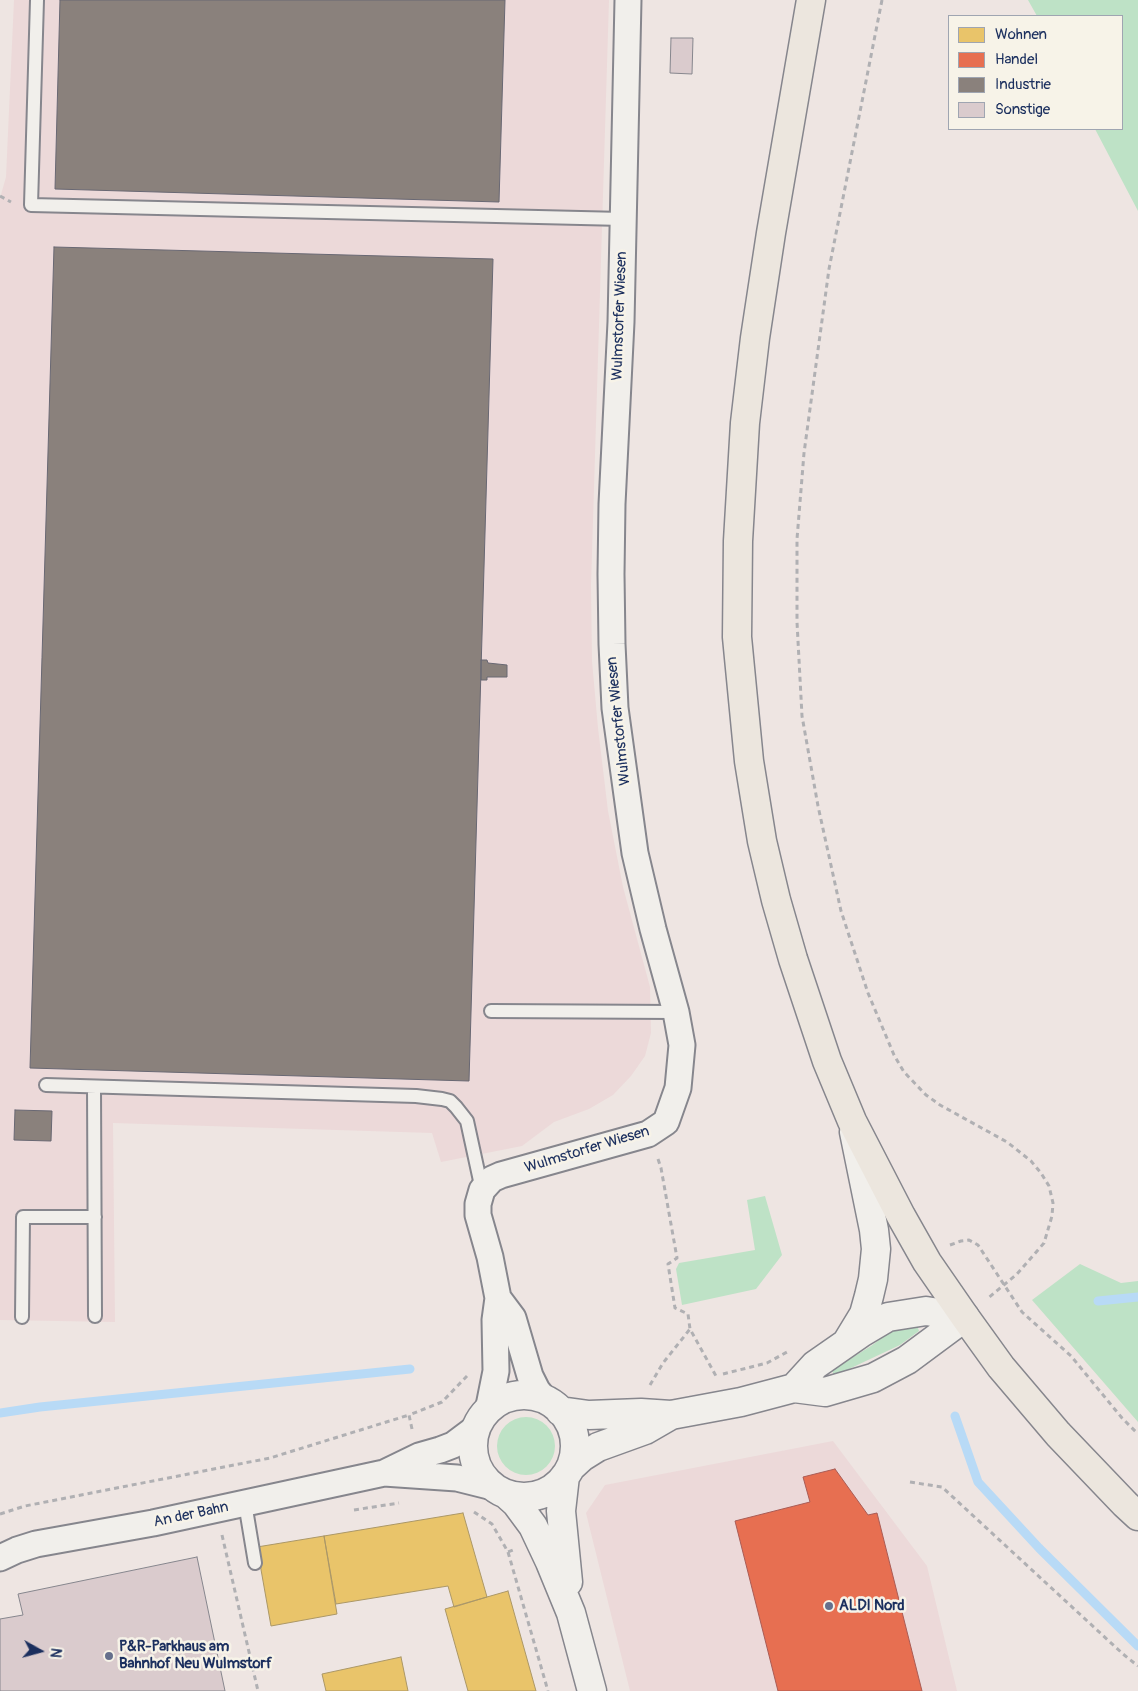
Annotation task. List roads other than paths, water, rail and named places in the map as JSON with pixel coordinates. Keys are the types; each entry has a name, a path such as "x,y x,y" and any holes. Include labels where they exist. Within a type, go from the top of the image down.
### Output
{"main road":[{"path":"812,0 771,233 745,423 738,541 737,637 749,761 762,841 776,900 811,1018 852,1121 901,1216 964,1317 1001,1367 1058,1434 1138,1516"}],"street":[{"name":"Wulmstorfer Wiesen","path":"482,1190 492,1179 501,1175 648,1134 666,1122 678,1088 682,1045 676,1012 653,929 635,853 615,708 612,644 611,565 623,219 628,0"},
{"path":"847,1342 864,1314 873,1279 876,1249 874,1230 852,1121"},
{"path":"482,1190 478,1204 478,1215 490,1257 498,1298 495,1320 496,1371 474,1445 477,1464 481,1472 523,1511 540,1540 571,1613 592,1691"},
{"path":"498,1298 513,1318 530,1376 537,1390 569,1422 575,1440 574,1454 567,1472 561,1502 561,1520 571,1613"},
{"path":"794,1388 815,1365 847,1342 888,1317 926,1312 964,1317"},
{"path":"483,1419 503,1400 517,1396 531,1396 552,1405 589,1415 641,1413 671,1415 741,1402 794,1388 825,1392 873,1378 907,1360 964,1317"},
{"path":"500,1490 525,1497 538,1495 552,1489 582,1457 598,1447 645,1430 671,1415"},
{"name":"An der Bahn","path":"0,1558 36,1544 246,1503 384,1473 419,1456 453,1444 483,1419"},
{"name":"An der Bahn","path":"384,1473 457,1478 477,1481 500,1490"}],"lane":[{"path":"37,0 31,205 623,219"},
{"path":"491,1011 676,1012"},
{"path":"46,1086 416,1096 442,1099 450,1101 467,1122 482,1190"},
{"path":"94,1087 95,1316"},
{"path":"22,1317 23,1217 95,1217"},
{"path":"246,1503 255,1563"}],"waterway":[{"path":"1098,1301 1138,1297"},
{"path":"0,1413 40,1407 410,1369"},
{"path":"955,1416 978,1482 1039,1548 1138,1646"}],"place":[{"name":"ALDI Nord","path":"829,1606"},
{"name":"P&R-Parkhaus am Bahnhof Neu Wulmstorf","path":"109,1656"}]}
